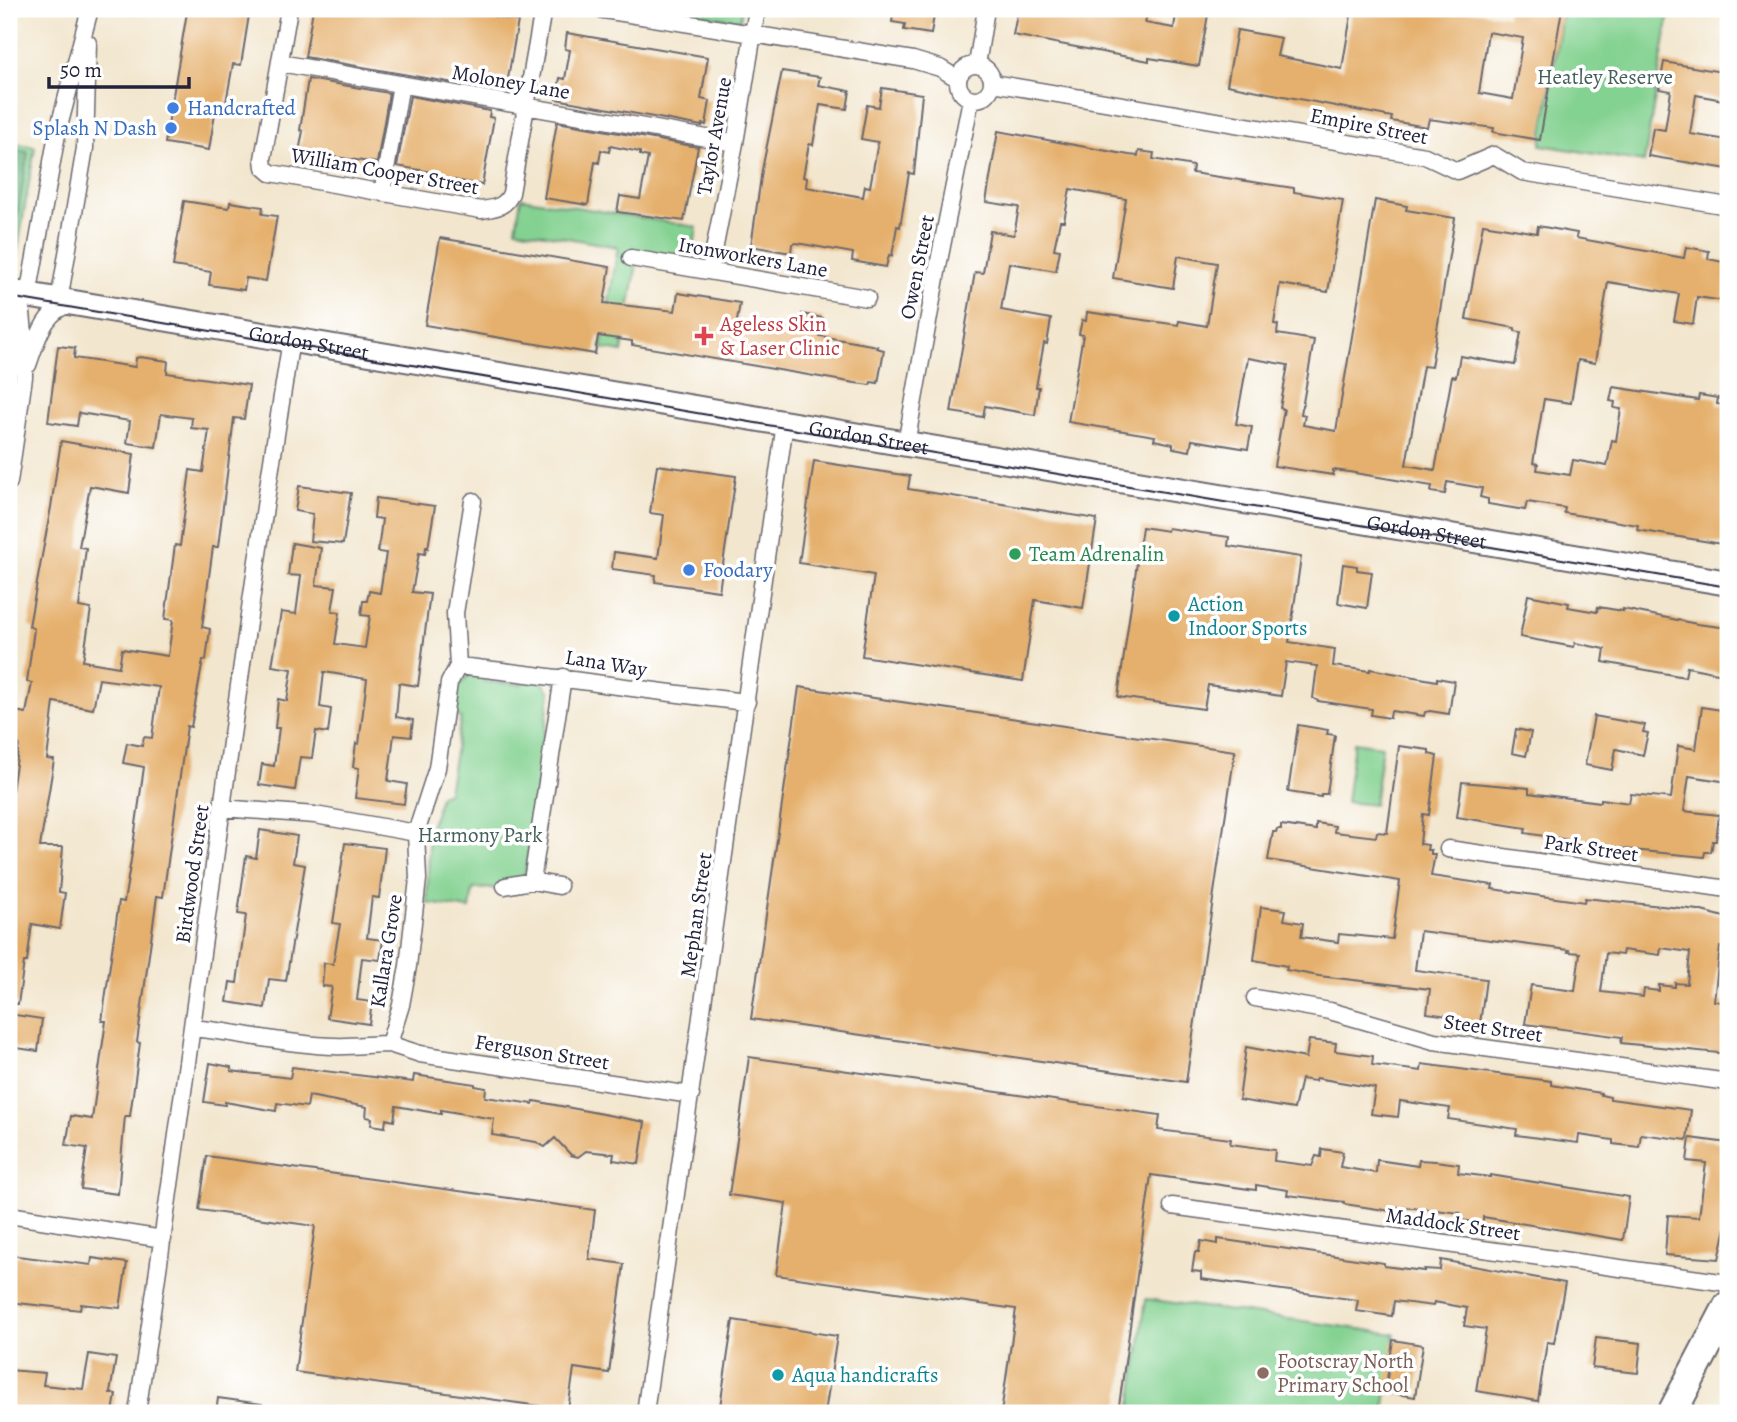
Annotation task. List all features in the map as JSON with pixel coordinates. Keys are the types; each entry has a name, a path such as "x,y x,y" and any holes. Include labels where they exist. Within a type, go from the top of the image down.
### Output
{"highway":[{"path":"1672,1413 1728,1306"}],"main road":[{"name":"Gordon Street","path":"15,293 1728,583"}],"street":[{"path":"279,63 289,9"},
{"path":"525,106 543,9"},
{"path":"598,9 914,60 940,68 958,79"},
{"name":"Taylor Avenue","path":"710,271 757,9"},
{"path":"977,65 986,9"},
{"path":"9,482 24,377 24,323 15,293 90,12"},
{"path":"24,377 49,318 67,302 85,148 90,12"},
{"name":"Moloney Lane","path":"279,63 735,143"},
{"name":"William Cooper Street","path":"279,63 264,167 271,173 382,193 481,210 500,207 509,199 511,193 525,106"},
{"path":"977,65 987,69 992,83 990,90 982,98 971,99 959,89 958,79 967,66 977,65"},
{"name":"Empire Street","path":"992,83 1424,156 1457,171 1494,155 1522,172 1728,206"},
{"path":"382,193 401,84"},
{"name":"Owen Street","path":"906,444 971,99"},
{"name":"Ironworkers Lane","path":"631,257 867,298"},
{"name":"Birdwood Street","path":"137,1413 291,341"},
{"name":"Mephan Street","path":"645,1413 785,424"},
{"name":"Kallara Grove","path":"389,1044 401,1006 408,966 418,879 416,833 437,768 449,683 458,666 455,613 472,501"},
{"name":"Lana Way","path":"458,666 747,702"},
{"path":"532,881 563,677"},
{"path":"222,808 315,815 416,833"},
{"name":"Park Street","path":"1448,849 1728,889"},
{"path":"505,886 532,881 559,886"},
{"name":"Steet Street","path":"1255,998 1330,1011 1434,1041 1728,1082"},
{"path":"192,1028 334,1046 389,1044"},
{"name":"Ferguson Street","path":"389,1044 421,1054 691,1096"},
{"name":"Maddock Street","path":"1172,1206 1728,1283"},
{"path":"9,1215 163,1239"}],"green space":[{"path":"668,9 742,9 740,21"},
{"name":"Heatley Reserve","path":"1563,9 1670,9 1644,162 1541,145"},
{"path":"9,142 35,147 15,265 9,264"},
{"path":"9,149 28,152 17,219 9,219"},
{"path":"521,198 697,227 692,259 639,251 622,352 601,348 618,247 516,229"},
{"name":"Harmony Park","path":"483,675 485,682 522,684 525,676 542,682 550,692 525,875 498,888 473,889 470,909 427,903 427,832 440,795 448,792 461,718 452,714 456,690 468,676"},
{"path":"1354,742 1382,746 1374,805 1346,802"},
{"name":"Footscray North Primary School","path":"1146,1299 1395,1334 1384,1413 1130,1413"}],"building":[{"path":"190,9 250,9 241,65 233,64 225,108 216,107 209,150 165,143 187,12 189,13"},
{"path":"313,9 445,9 478,14 478,11 518,21 506,90 305,57"},
{"path":"894,9 935,9 931,34 904,30 905,24 892,22"},
{"path":"1018,9 1056,9 1080,13 1080,9 1148,9 1145,23 1174,28 1176,14 1180,15 1181,9 1209,9 1199,66 1149,58 1149,61 1013,35"},
{"path":"1352,9 1457,9 1507,16 1508,9 1562,9 1540,140 1493,132 1494,128 1429,119 1427,127 1391,121 1392,117 1227,85 1237,30 1281,38 1277,56 1342,69","holes":["1488,32 1523,38 1513,99 1479,93"]},
{"path":"567,33 708,57 701,99 710,101 706,125 556,99 560,78 565,79 570,50 565,49"},
{"path":"1664,62 1728,73 1728,101 1696,95 1690,134 1728,140 1728,169 1648,156 1653,128 1665,130 1671,91 1659,89"},
{"path":"782,71 820,77 818,85 850,91 847,109 820,105 813,145 809,144 803,177 807,178 806,187 863,197 865,186 870,187 878,142 861,139 867,105 879,107 882,88 922,94 914,174 909,173 900,227 897,226 892,256 889,255 886,267 852,261 853,253 797,243 792,244 791,253 751,246 762,170"},
{"path":"308,79 389,93 377,163 299,152"},
{"path":"410,96 490,111 489,117 494,118 482,185 436,177 437,173 397,166"},
{"path":"557,122 698,147 684,221 617,212 620,196 640,199 648,157 640,155 640,152 610,146 609,152 601,150 599,163 595,162 588,205 544,198"},
{"path":"998,131 1129,155 1138,156 1139,151 1154,153 1153,159 1193,166 1192,173 1294,188 1294,192 1343,200 1328,292 1280,284 1274,324 1278,325 1277,334 1314,340 1301,414 1305,415 1303,425 1336,431 1375,200 1407,206 1406,210 1455,218 1431,367 1423,366 1406,465 1435,470 1452,376 1456,377 1460,356 1515,365 1521,332 1515,331 1515,328 1466,319 1483,224 1537,233 1538,226 1577,233 1576,238 1684,258 1686,247 1709,251 1708,259 1728,263 1724,301 1697,297 1693,324 1674,321 1679,294 1608,282 1595,363 1578,360 1571,403 1544,399 1533,463 1538,464 1537,470 1570,475 1573,460 1607,466 1612,440 1616,441 1621,409 1614,408 1615,402 1610,401 1613,387 1698,400 1699,395 1718,398 1717,404 1728,406 1728,545 1637,530 1638,525 1564,513 1565,508 1527,502 1525,510 1488,504 1488,499 1480,497 1482,488 1447,482 1445,494 1431,492 1432,486 1349,472 1333,470 1333,475 1274,466 1288,365 1248,358 1236,424 1252,427 1248,449 1192,440 1190,451 1154,440 1155,436 1068,422 1083,335 1079,334 1082,320 1086,321 1087,312 1178,325 1179,321 1207,326 1217,263 1178,256 1173,288 1113,278 1126,199 1070,189 1064,221 1060,221 1054,249 1060,250 1056,271 1009,263 1001,310 1051,319 1036,387 1039,387 1035,415 985,406 983,417 951,412 975,272 983,273 990,231 1014,235 1019,207 986,202"},
{"path":"184,201 229,208 230,202 263,207 262,214 277,216 266,281 246,278 244,290 209,285 211,272 173,266"},
{"path":"440,238 610,267 604,303 675,311 678,293 740,303 736,327 778,334 778,329 799,332 802,314 823,318 820,336 877,346 876,348 884,350 878,383 855,383 632,345 632,341 598,336 595,354 425,325"},
{"path":"58,346 75,348 74,358 135,367 136,358 140,357 168,361 167,373 249,385 244,419 234,418 218,547 213,547 202,627 210,629 206,660 203,660 191,727 187,726 163,897 157,896 130,1116 125,1116 118,1194 81,1189 87,1148 66,1145 71,1116 92,1119 106,1021 102,1021 119,901 124,902 144,767 123,763 127,743 142,746 144,737 152,738 159,687 99,679 93,709 54,702 47,759 54,760 40,847 63,847 59,892 65,893 60,929 32,924 18,1004 9,1004 9,798 19,744 11,743 15,711 26,713 32,683 27,682 34,629 29,626 61,441 134,454 129,493 90,486 79,547 86,548 79,607 91,609 83,661 119,667 122,649 168,656 173,620 165,619 175,545 180,546 190,470 203,472 209,430 191,428 192,418 161,414 156,447 127,443 130,421 79,413 77,426 48,422"},
{"path":"814,461 910,476 908,489 1097,519 1083,608 1035,600 1023,681 862,656 874,575 799,563"},
{"path":"657,465 736,476 719,591 655,582 656,575 612,569 614,552 658,558 664,515 650,513"},
{"path":"299,486 351,493 343,544 310,541 313,514 295,511"},
{"path":"376,498 435,506 428,548 426,547 425,554 419,553 412,592 430,594 418,686 399,683 396,717 413,720 411,737 394,735 388,781 407,784 404,804 355,798 359,768 353,767 356,743 359,744 367,679 324,672 320,707 331,709 328,733 316,731 312,758 300,757 295,790 259,785 262,764 274,766 279,728 275,728 278,699 287,701 292,669 272,666 281,612 296,614 301,576 288,575 292,543 321,548 316,585 336,587 332,611 340,612 335,644 365,648 370,616 361,615 363,601 367,601 369,591 380,593 386,553 378,552 382,519 374,518"},
{"path":"1142,527 1229,537 1228,546 1301,557 1289,642 1335,649 1333,666 1454,681 1449,714 1430,711 1425,712 1424,716 1391,711 1390,718 1371,715 1372,709 1318,701 1313,698 1317,666 1286,662 1281,696 1208,685 1204,709 1118,697"},
{"path":"1343,564 1372,572 1367,608 1338,603"},
{"path":"1528,595 1597,612 1598,607 1623,609 1728,628 1728,675 1687,667 1685,677 1657,672 1603,662 1605,649 1575,643 1574,647 1520,637"},
{"path":"799,687 1235,751 1186,1082 751,1019"},
{"path":"1702,707 1728,711 1728,782 1689,776 1684,811 1719,815 1716,841 1713,841 1711,852 1705,852 1704,857 1632,850 1525,833 1526,828 1457,817 1462,782 1529,788 1529,793 1601,802 1601,799 1629,803 1631,794 1671,798 1678,746 1696,749"},
{"path":"1594,716 1645,725 1643,732 1648,733 1643,755 1616,749 1612,770 1585,765"},
{"path":"1298,725 1328,730 1327,734 1335,735 1327,794 1321,794 1321,797 1288,792"},
{"path":"1516,729 1531,732 1526,756 1512,753"},
{"path":"1399,746 1429,750 1429,754 1437,756 1429,815 1423,814 1420,844 1428,845 1427,850 1435,854 1431,876 1493,885 1492,889 1584,902 1585,898 1698,910 1728,918 1728,948 1720,947 1714,1001 1728,1003 1728,1054 1621,1043 1622,1037 1525,1024 1531,985 1575,991 1580,953 1568,952 1569,950 1420,931 1415,970 1486,979 1480,1024 1427,1013 1430,989 1319,976 1254,960 1261,907 1286,910 1284,920 1303,923 1301,937 1338,942 1339,934 1392,939 1400,881 1268,860 1273,832 1281,829 1281,825 1316,830 1316,823 1335,826 1334,832 1376,837 1377,832 1387,833","holes":["1661,948 1690,952 1687,984 1675,983 1675,987 1659,985 1659,991 1644,989 1643,997 1601,992 1606,953 1622,955 1623,950 1660,955"]},
{"path":"260,830 297,836 293,863 305,865 286,981 269,979 265,1008 227,1002 230,982 237,983 246,915 238,914 246,856 256,858"},
{"path":"345,843 385,848 379,898 372,897 367,938 383,940 380,960 362,958 357,1000 372,1002 369,1024 327,1018 332,987 322,986 324,963 333,964 340,924 333,923"},
{"path":"9,1014 42,1019 38,1051 9,1047"},
{"path":"1309,1040 1336,1043 1335,1051 1373,1056 1372,1065 1421,1071 1422,1064 1551,1081 1551,1085 1601,1093 1610,1099 1691,1110 1687,1140 1641,1134 1639,1147 1613,1144 1613,1140 1579,1135 1578,1143 1516,1135 1517,1129 1448,1119 1450,1108 1400,1101 1398,1117 1371,1114 1375,1088 1316,1078 1315,1081 1301,1079 1294,1109 1239,1100 1246,1047 1306,1058"},
{"path":"749,1057 1160,1115 1158,1130 1231,1139 1230,1144 1275,1150 1274,1161 1312,1166 1316,1156 1321,1157 1322,1149 1343,1152 1340,1167 1376,1173 1377,1160 1418,1166 1419,1160 1435,1161 1459,1164 1458,1173 1490,1175 1629,1197 1623,1240 1483,1217 1483,1223 1460,1220 1461,1213 1398,1207 1398,1212 1287,1195 1288,1190 1256,1185 1256,1190 1151,1175 1118,1413 1001,1413 1016,1309 776,1275 786,1203 729,1195"},
{"path":"210,1063 231,1067 231,1071 290,1078 292,1067 413,1082 414,1075 475,1084 486,1088 485,1097 533,1104 534,1101 645,1122 639,1164 613,1160 614,1154 586,1151 578,1157 571,1155 555,1138 545,1147 536,1142 492,1135 494,1119 441,1110 441,1114 396,1106 394,1121 386,1119 385,1127 371,1125 372,1118 366,1117 367,1107 309,1096 307,1107 277,1103 276,1111 225,1102 225,1105 204,1102"},
{"path":"1690,1138 1728,1143 1728,1219 1719,1259 1665,1255 1668,1215 1699,1217 1706,1163 1687,1161"},
{"path":"207,1156 595,1210 589,1259 624,1264 609,1373 574,1368 568,1410 295,1372 315,1226 199,1210"},
{"path":"1218,1239 1424,1271 1440,1270 1441,1260 1565,1283 1554,1343 1547,1342 1538,1401 1476,1391 1486,1329 1464,1326 1467,1308 1434,1302 1433,1306 1394,1301 1392,1316 1356,1311 1358,1300 1201,1279 1201,1272 1192,1271 1195,1252 1199,1252 1201,1241 1218,1244"},
{"path":"9,1255 91,1265 92,1258 127,1263 120,1308 81,1304 80,1310 9,1302"},
{"name":"Aqua handicrafts","path":"733,1320 837,1336 825,1413 719,1413"},
{"path":"1596,1338 1641,1343 1638,1373 1592,1368"},
{"path":"1393,1340 1423,1345 1415,1397 1385,1392"},
{"path":"89,1354 116,1358 110,1393 116,1394 113,1413 9,1413 9,1370 45,1373 43,1385 83,1389"},
{"path":"218,1398 262,1404 261,1413 216,1413"}],"tram line":[{"path":"9,297 1728,587"}],"place":[{"name":"Handcrafted","path":"173,108"},
{"name":"Splash N Dash","path":"171,128"},
{"name":"Ageless Skin & Laser Clinic","path":"704,336"},
{"name":"Team Adrenalin","path":"1015,554"},
{"name":"Foodary","path":"689,570"},
{"name":"Action Indoor Sports","path":"1174,616"},
{"name":"Footscray North Primary School","path":"1263,1373"},
{"name":"Aqua handicrafts","path":"778,1375"}]}
